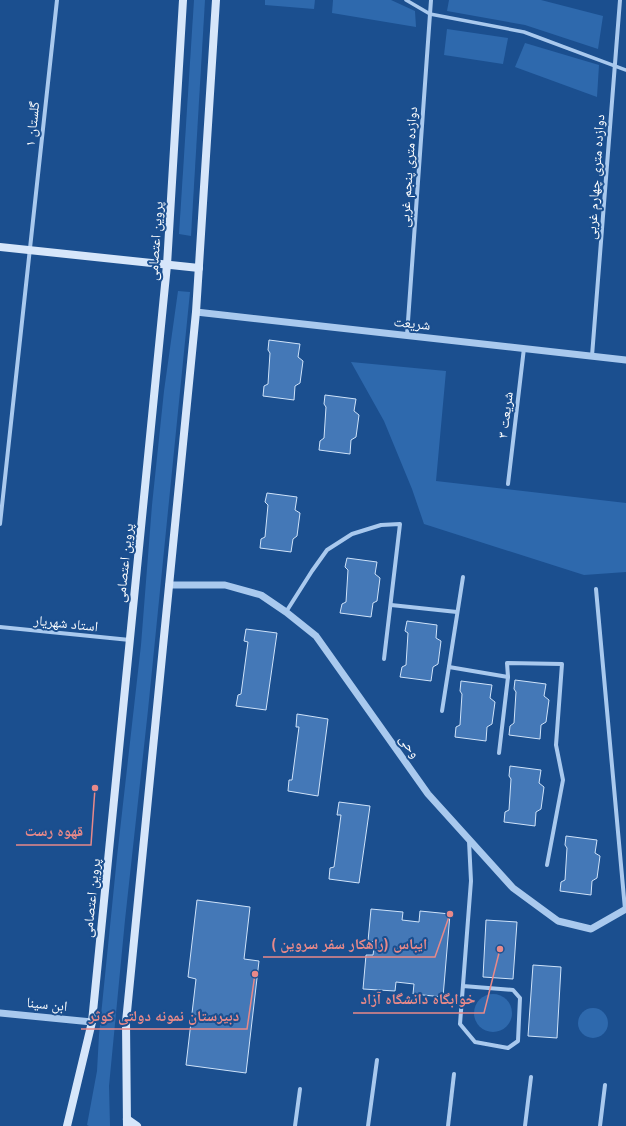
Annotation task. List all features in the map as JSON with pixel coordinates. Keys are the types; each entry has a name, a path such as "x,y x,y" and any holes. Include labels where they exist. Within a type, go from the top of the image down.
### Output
{"main road":[{"name":"پروین اعتصامی","path":"67,1126 92,1022 167,265 183,0"},
{"path":"137,1126 127,1122 126,1022 200,268 216,0"},
{"path":"0,247 200,268"}],"street":[{"name":"گلستان ۱","path":"0,524 57,0"},
{"path":"406,0 430,14 524,32 626,70"},
{"name":"دوازده متری پنجم غربی","path":"407,336 431,0"},
{"name":"دوازده متری چهارم غربی","path":"592,356 620,0"},
{"name":"شریعت","path":"196,312 626,360"},
{"name":"شریعت ۳","path":"508,484 524,348"},
{"path":"286,612 327,550 352,534 381,526 400,524 384,659"},
{"path":"442,711 463,578"},
{"name":"وحی","path":"169,585 225,585 260,595 286,612 316,636 428,794 513,888 558,921 591,929 626,909"},
{"path":"596,589 626,909"},
{"path":"391,605 457,612"},
{"name":"استاد شهریار","path":"0,627 130,640"},
{"path":"499,753 508,677 507,663 562,664 556,745 563,780 547,865"},
{"path":"449,667 508,677"},
{"path":"463,986 513,990 520,998 518,1041 508,1048 475,1042 460,1024 471,881 469,838"},
{"name":"ابن سینا","path":"0,1013 92,1022"},
{"path":"368,1126 377,1060"},
{"path":"448,1126 454,1074"},
{"path":"525,1126 531,1077"},
{"path":"600,1126 605,1085"},
{"path":"296,1126 300,1090"}],"shaded area":[{"path":"194,0 205,0 191,236 179,234"},
{"path":"265,0 315,0 314,9 265,5"},
{"path":"333,0 391,0 415,11 416,27 332,13"},
{"path":"449,0 541,0 603,16 598,49 525,25 447,11"},
{"path":"447,29 508,38 503,64 444,55"},
{"path":"525,43 599,65 597,97 515,67"},
{"path":"178,291 190,292 109,1086 110,1126 89,1126 87,1125 97,1071 99,1035 117,857 141,645 152,505 164,391"},
{"path":"351,362 446,371 436,481 626,503 626,572 584,575 424,524 412,489 384,421"},
{"path":"489,994 497,994 507,999 511,1006 511,1020 507,1027 497,1032 489,1032 479,1027 477,1024 474,1017 474,1009 479,999 482,997"},
{"path":"593,1008 604,1012 608,1023 604,1034 593,1038 582,1034 578,1023 582,1012"}],"building":[{"path":"269,340 300,344 298,357 303,361 300,383 295,386 294,400 263,396 264,386 268,384 270,353 268,350"},
{"path":"325,395 356,399 354,411 359,415 356,437 351,440 350,454 319,450 320,441 324,438 326,407 324,404"},
{"path":"267,493 297,497 295,510 300,513 297,536 293,539 291,552 260,548 261,539 265,537 268,505 265,502"},
{"path":"347,558 377,562 375,574 380,578 377,601 373,603 371,617 340,613 342,604 346,602 348,570 345,567"},
{"path":"407,621 437,625 436,638 441,641 438,664 433,667 431,681 400,677 402,667 406,665 408,633 405,631"},
{"path":"246,629 277,633 266,710 236,706 238,695 241,694 248,642 244,641"},
{"path":"515,680 546,684 544,696 549,700 546,722 541,725 540,739 509,735 510,726 514,723 516,692 514,689"},
{"path":"461,681 492,685 490,698 495,702 492,724 487,727 486,741 455,737 456,727 460,725 462,694 460,691"},
{"path":"297,714 328,719 318,796 288,791 289,780 292,780 299,727 296,727"},
{"path":"510,766 541,770 539,783 544,787 541,809 536,812 535,826 504,822 505,812 509,810 511,779 509,776"},
{"path":"339,802 370,806 359,883 329,879 330,868 334,867 341,815 337,815"},
{"path":"566,836 597,840 595,853 600,856 597,878 592,881 591,895 560,891 561,882 565,880 567,848 565,845"},
{"path":"197,900 250,907 244,959 259,961 246,1073 186,1065 196,979 188,977"},
{"path":"371,909 403,912 402,920 419,922 420,911 450,914 443,997 413,994 414,984 396,982 395,991 363,989 366,955 373,955 375,942 368,941"},
{"path":"486,920 517,922 513,979 483,977"},
{"path":"533,965 561,967 557,1038 528,1036"}],"place":[{"name":"قهوه رست","path":"95,788"},
{"name":"ایباس (راهکار سفر سروین )","path":"450,914"},
{"name":"خوابگاه دانشگاه آزاد","path":"500,949"},
{"name":"دبیرستان نمونه دولتی کوثر","path":"255,974"}]}
